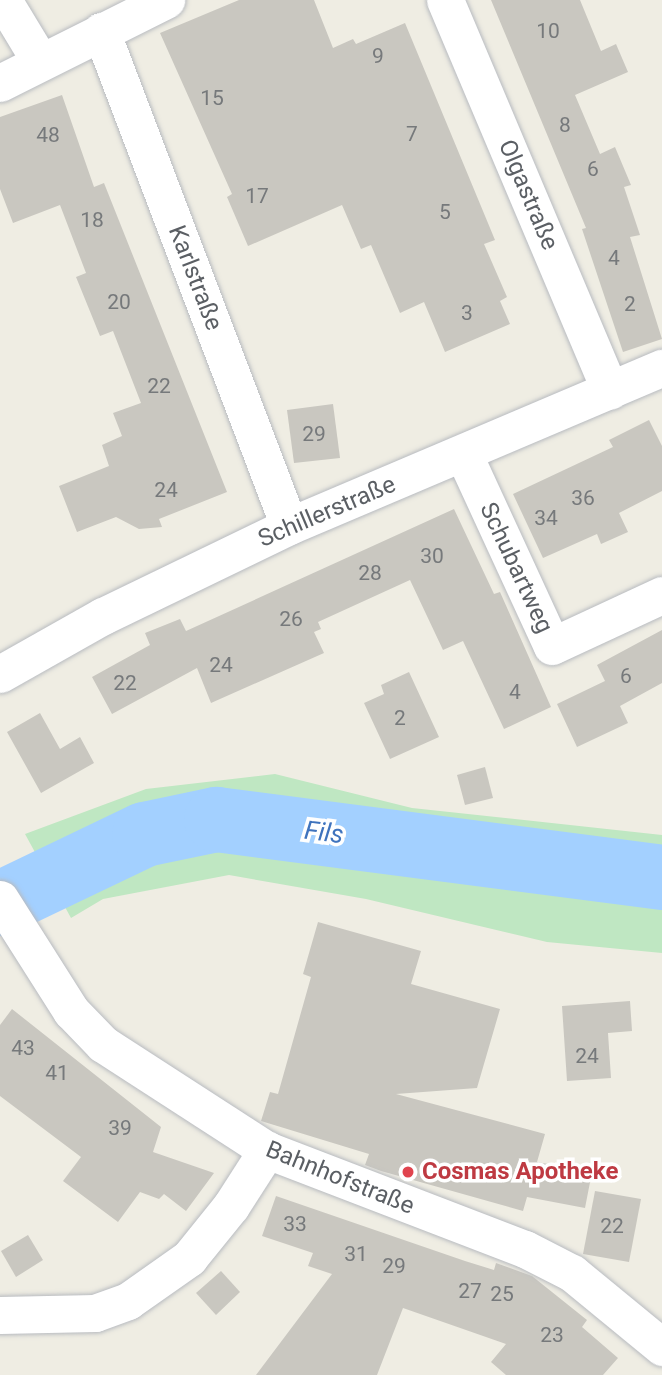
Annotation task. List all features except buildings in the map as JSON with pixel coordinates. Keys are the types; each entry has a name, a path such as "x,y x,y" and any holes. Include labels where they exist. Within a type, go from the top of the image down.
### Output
{"street":[{"path":"3,0 40,61"},
{"path":"0,83 100,30 166,0"},
{"name":"Olgastraße","path":"445,0 610,391"},
{"name":"Karlstraße","path":"100,30 289,526"},
{"name":"Schillerstraße","path":"0,674 103,616 289,526 464,455 662,368"},
{"name":"Schubartweg","path":"464,455 552,646 662,595"},
{"name":"Bahnhofstraße","path":"0,899 71,1012 103,1044 267,1150 525,1249 572,1273 662,1348"},
{"path":"0,1315 95,1313 128,1301 188,1258 231,1206 267,1150"}],"green space":[{"path":"275,774 412,808 662,835 662,953 547,942 366,899 229,875 103,899 71,918 25,834 146,789"}],"waterway":[{"name":"Fils","path":"0,903 144,834 216,819 662,877"}],"place":[{"name":"Cosmas Apotheke","path":"408,1172"}]}
